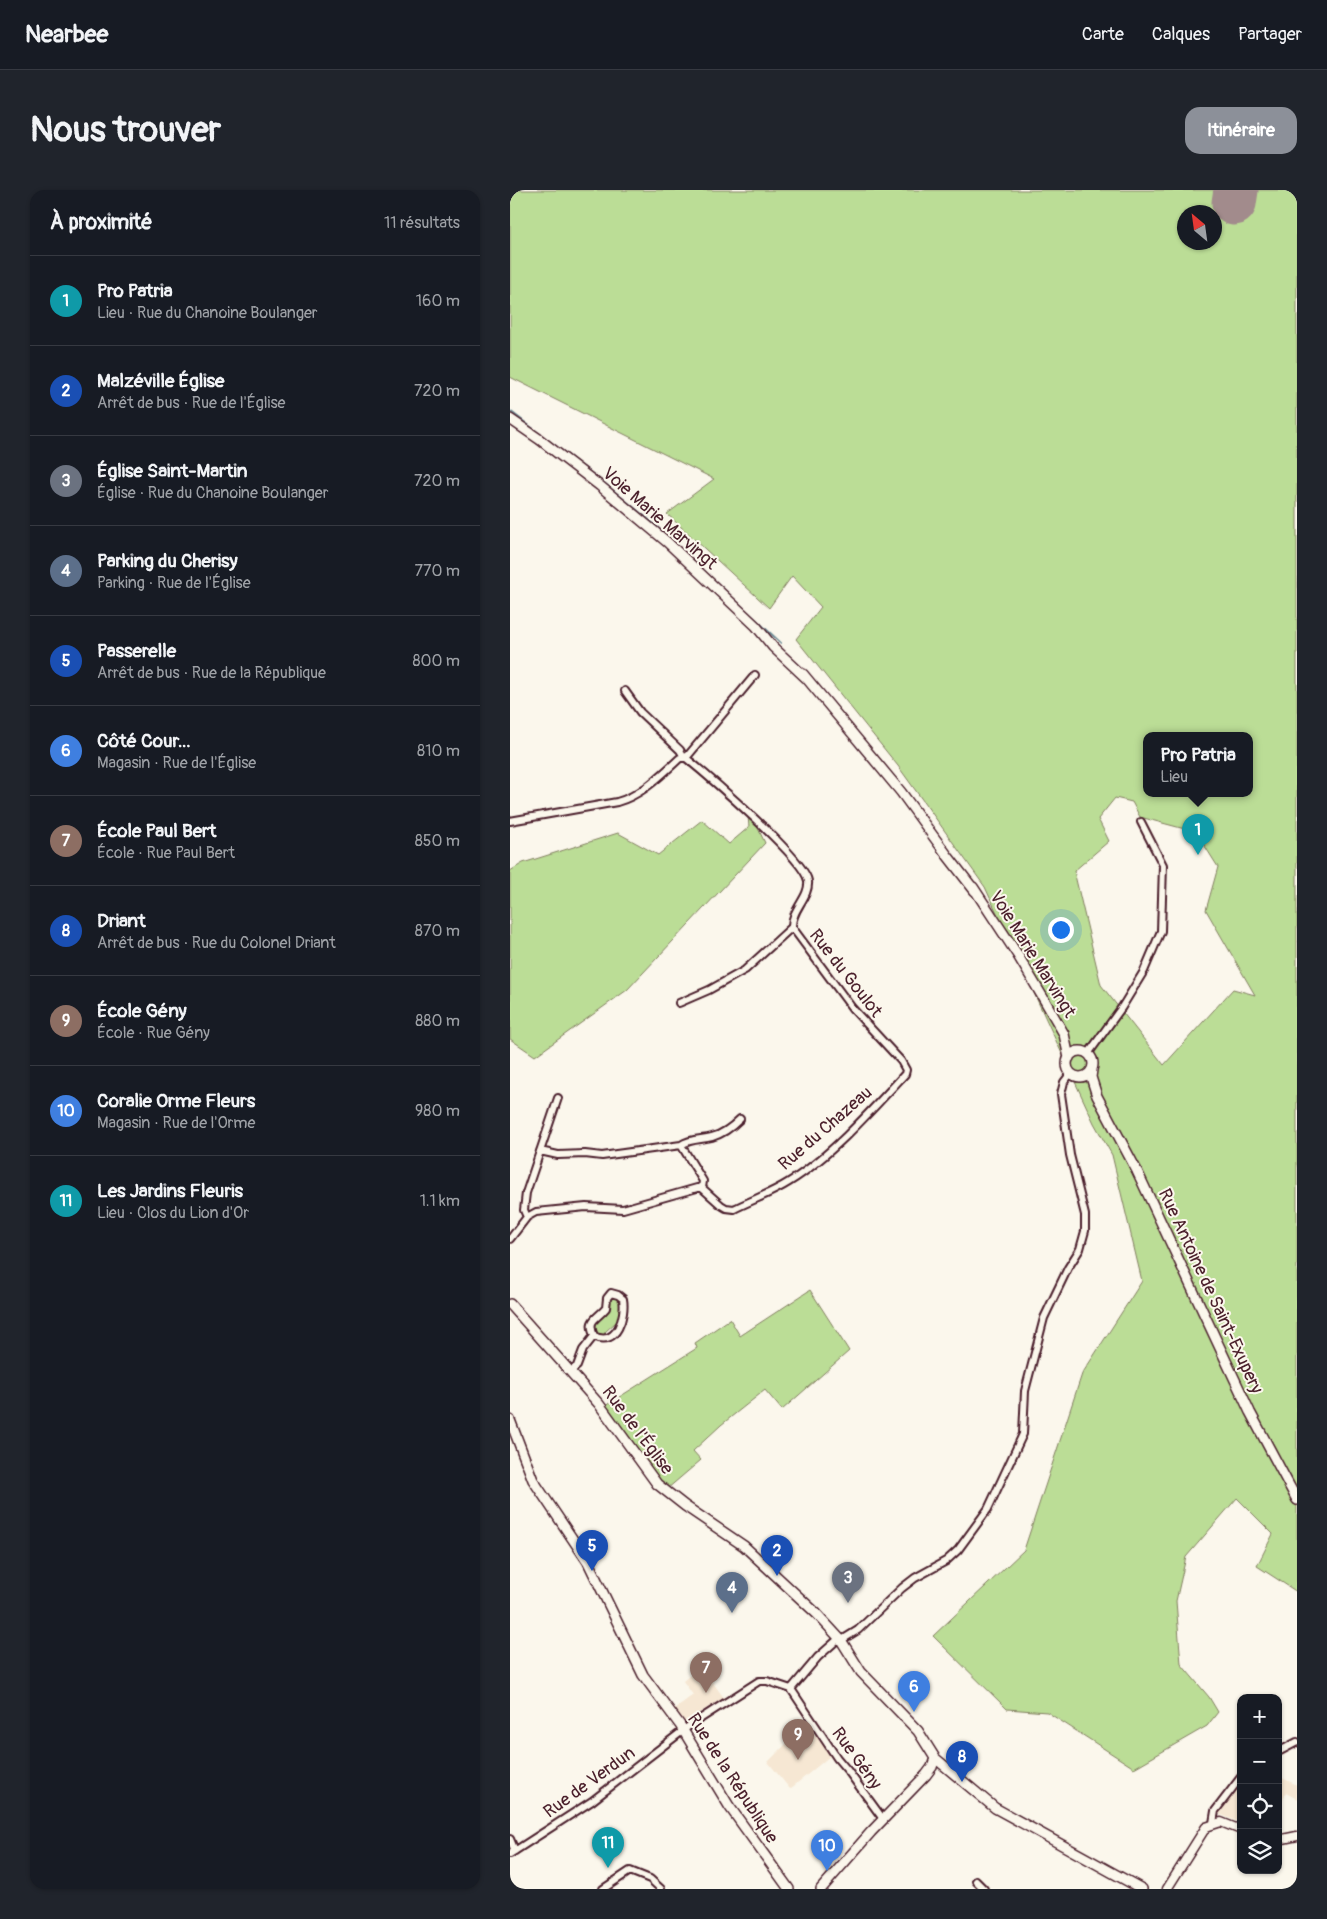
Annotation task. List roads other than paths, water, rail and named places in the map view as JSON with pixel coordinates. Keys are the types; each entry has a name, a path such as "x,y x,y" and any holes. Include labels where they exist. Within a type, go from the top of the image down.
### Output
{"main road":[{"name":"Voie Marie Marvingt","path":"510,414 644,522 756,626 777,643 916,811 940,837 1022,961 1064,1034 1083,1053"},
{"name":"Voie Marie Marvingt","path":"510,419 540,439"},
{"name":"Voie Marie Marvingt","path":"1064,1034 1069,1058"},
{"path":"1083,1053 1093,1063 1092,1070 1087,1075 1075,1075 1068,1066 1069,1058 1083,1053"},
{"name":"Rue Antoine de Saint-Exupery","path":"1092,1070 1091,1077 1097,1096 1137,1171 1250,1412 1297,1500"},
{"name":"Rue Antoine de Saint-Exupery","path":"1075,1075 1097,1096"},
{"name":"Rue de l'Église","path":"510,1304 599,1404 657,1484 685,1506 744,1546 798,1596 840,1640 861,1672 918,1731 935,1758 995,1808 1142,1889"},
{"name":"Rue de la République","path":"510,1420 533,1480 588,1562 643,1675 684,1730 729,1806 789,1889"},
{"path":"821,1889 926,1774 932,1767 935,1758"}],"street":[{"path":"510,821 628,799 638,794 685,758 755,675"},
{"name":"Rue du Goulot","path":"625,691 640,712 680,750 685,758 768,830 804,873 808,883 793,917 792,927 849,1005 901,1061 906,1070"},
{"path":"1083,1053 1122,1007 1144,971 1161,931 1163,865 1140,822"},
{"path":"680,1002 709,990 745,970 792,927"},
{"name":"Rue du Chazeau","path":"702,1188 721,1205 734,1209 788,1182 810,1167 866,1117 905,1074 906,1070"},
{"path":"791,1689 818,1657 836,1641 858,1630 915,1578 946,1561 958,1550 988,1509 1022,1434 1025,1391 1044,1318 1068,1268 1080,1249 1085,1231 1085,1215 1070,1155 1061,1094 1061,1088 1075,1075"},
{"path":"528,1217 524,1210 526,1193 558,1098"},
{"path":"540,1151 558,1155 585,1154 602,1156 681,1145 687,1140 712,1137 732,1128 740,1119"},
{"path":"510,1239 528,1217 536,1212 586,1207 623,1209 702,1188 703,1181 681,1145"},
{"path":"615,1293 622,1299 624,1304 620,1327 608,1338 603,1339 594,1336 591,1325 593,1320 606,1308 608,1295 615,1293"},
{"path":"571,1371 576,1366 582,1350 594,1336"},
{"name":"Rue de Verdun","path":"513,1853 592,1801 684,1730 759,1681 767,1681 791,1689"},
{"name":"Rue Gény","path":"791,1689 837,1758 883,1819"},
{"path":"1282,1750 1297,1742"},
{"path":"1213,1824 1215,1811 1237,1782"},
{"path":"1167,1889 1206,1827 1221,1822 1238,1829"},
{"path":"1282,1839 1297,1836"},
{"path":"510,1839 513,1853"},
{"path":"603,1889 630,1871 650,1879 660,1889"},
{"path":"976,1881 984,1889"}],"waterway":[{"path":"510,411 603,482 654,524 781,643"}],"place":[{"name":"Pro Patria","path":"1198,855"},
{"name":"Passerelle","path":"592,1571"},
{"name":"Malzéville Église","path":"777,1576"},
{"name":"Église Saint-Martin","path":"848,1603"},
{"name":"Parking du Cherisy","path":"732,1613"},
{"name":"École Paul Bert","path":"706,1693"},
{"name":"Côté Cour...","path":"914,1712"},
{"name":"École Gény","path":"798,1760"},
{"name":"Driant","path":"962,1782"},
{"name":"Les Jardins Fleuris","path":"608,1868"},
{"name":"Coralie Orme Fleurs","path":"827,1871"}]}
